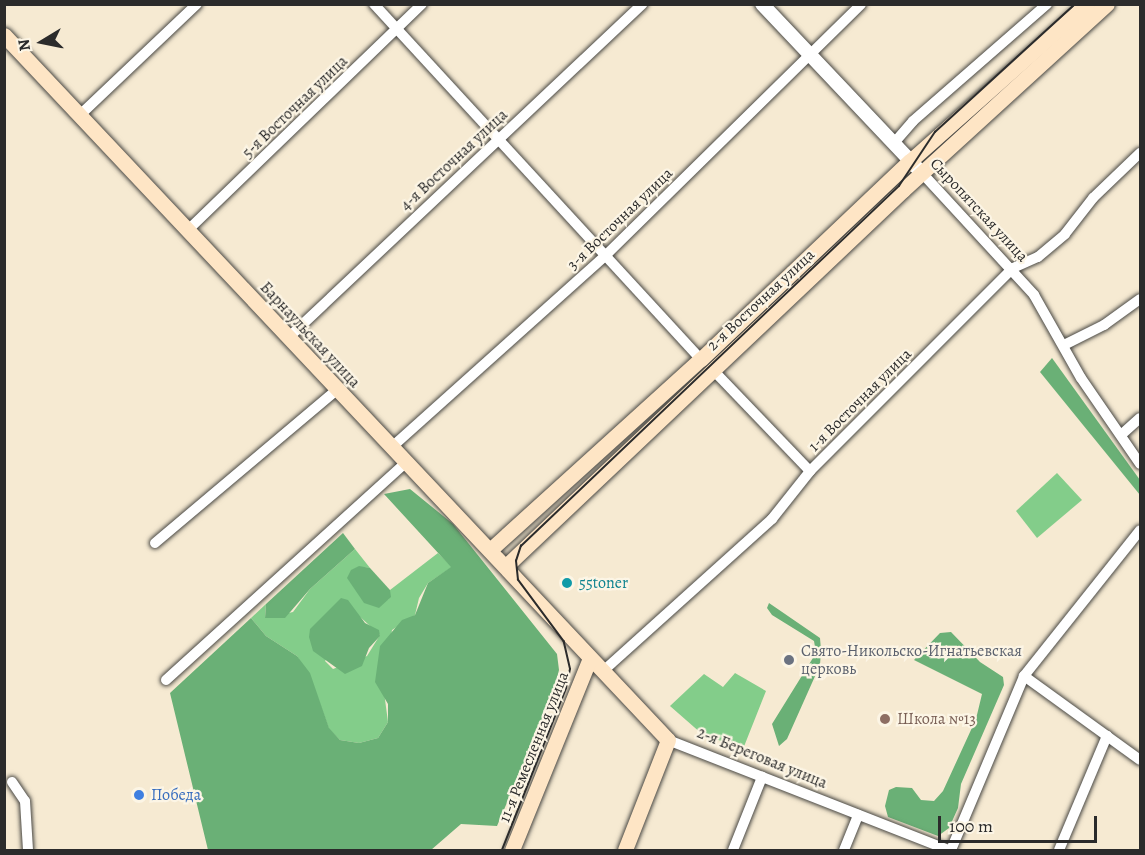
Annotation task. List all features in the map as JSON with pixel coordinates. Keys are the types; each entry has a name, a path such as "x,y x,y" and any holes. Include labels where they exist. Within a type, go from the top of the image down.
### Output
{"main road":[{"path":"1039,59 1087,4"},
{"path":"1039,59 1107,4"},
{"name":"Барнаульская улица","path":"4,35 337,390 506,566 590,658"},
{"name":"2-я Восточная улица","path":"490,550 701,359 910,161 1039,59"},
{"name":"2-я Восточная улица","path":"506,566 922,173 1039,59"},
{"name":"2-я Береговая улица","path":"590,658 668,740"},
{"name":"11-я Ремесленная улица","path":"512,850 590,658"},
{"path":"625,850 668,740"}],"street":[{"path":"80,115 197,4"},
{"path":"374,4 607,254 701,359"},
{"name":"5-я Восточная улица","path":"188,230 422,4"},
{"name":"4-я Восточная улица","path":"288,338 499,137 643,4"},
{"name":"Сыропятская улица","path":"762,4 1013,268 1140,464"},
{"name":"3-я Восточная улица","path":"392,447 607,254 861,4"},
{"path":"894,143 979,61 1047,4"},
{"name":"1-я Восточная улица","path":"602,672 772,519 810,471 1013,268 1038,257 1065,234 1093,198 1140,153"},
{"path":"1064,345 1104,326 1140,299"},
{"path":"713,370 810,471"},
{"path":"155,543 337,390"},
{"path":"1121,435 1140,418"},
{"path":"166,681 406,462"},
{"path":"949,850 1024,676 1140,530"},
{"path":"1024,676 1140,760"},
{"path":"1059,850 1107,736"},
{"name":"2-я Береговая улица","path":"668,740 949,850"},
{"path":"733,850 762,777"},
{"path":"12,782 25,801 28,850"},
{"path":"844,850 858,815"}],"green space":[{"path":"1052,358 1140,480 1140,495 1040,372"},
{"path":"1057,473 1082,500 1037,538 1016,511"},
{"path":"410,489 453,524 557,654 559,670 553,695 497,826 461,824 431,850 208,850 170,693 251,618 266,636 297,656 310,673 329,728 340,740 359,743 378,738 388,722 388,704 375,682 380,646 402,620 415,615 428,583 451,567 384,494"},
{"path":"343,533 355,549 310,589 285,618 265,618 266,604"},
{"path":"355,549 370,568 359,567 388,600 390,590 438,553 452,567 428,583 419,598 415,615 392,630 384,692 388,722 378,738 359,743 340,740 329,729 314,687 297,656 266,636 251,618 266,604 265,618 293,612 310,589","holes":["358,615 380,635 367,656 333,669 325,661"]},
{"path":"359,566 370,568 390,590 391,597 379,608 364,603 347,578 351,570"},
{"path":"341,598 348,600 365,623 379,630 380,636 369,648 362,666 345,674 313,651 309,637 310,629"},
{"path":"769,603 820,638 821,650 820,665 787,739 779,746 772,724 816,653 814,641 772,615 767,608"},
{"path":"951,632 980,662 1003,677 1004,685 961,784 958,808 949,828 938,836 888,817 885,806 889,790 896,787 912,788 921,800 934,801 943,791 976,719 982,694 914,660 940,633"},
{"path":"735,673 766,691 743,749 702,734 670,706 704,674 723,687"}],"tram line":[{"path":"502,850 566,688 570,669 564,642 518,580 516,561 521,546 899,186 935,132 1075,4"}],"place":[{"name":"55toner","path":"567,583"},
{"name":"Свято-Никольско-Игнатьевская церковь","path":"789,660"},
{"name":"Школа №13","path":"885,719"},
{"name":"Победа","path":"139,795"}]}
